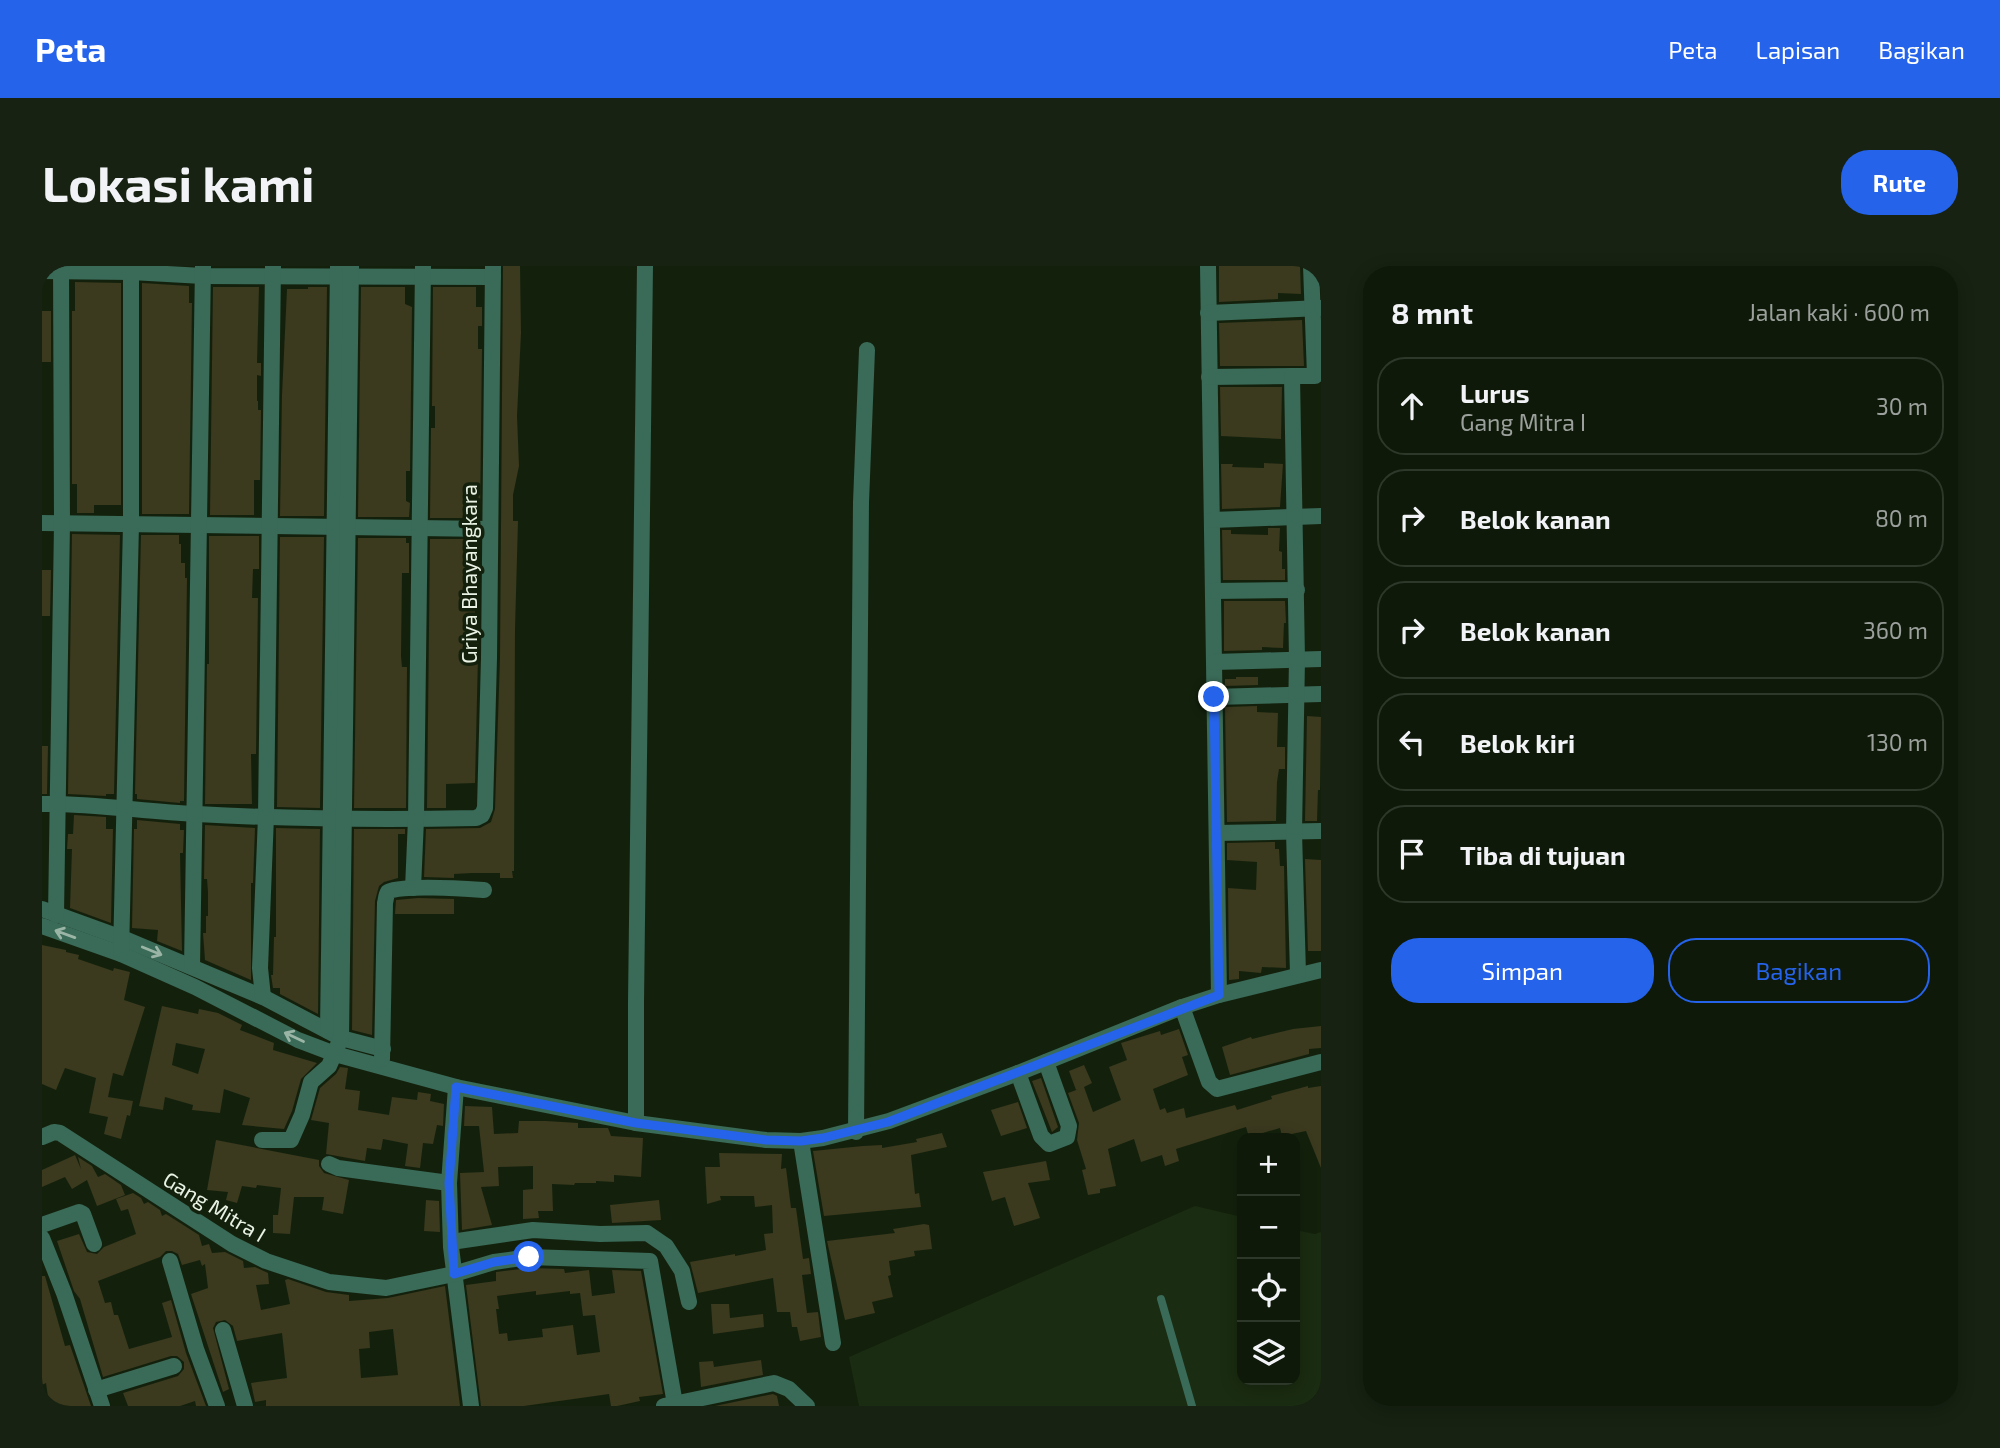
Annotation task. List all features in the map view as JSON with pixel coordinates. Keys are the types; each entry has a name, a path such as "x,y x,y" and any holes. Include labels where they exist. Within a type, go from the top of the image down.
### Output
{"street":[{"path":"636,1123 645,266"},
{"path":"1208,266 1219,995"},
{"path":"1209,377 1318,376 1317,308 1311,266"},
{"path":"61,268 62,523 49,804 49,912 122,946 298,1040 335,1054 456,1087 636,1123 731,1137 801,1141 856,1132 1018,1073 1182,1007 1321,970"},
{"path":"42,271 61,268 344,274 493,271"},
{"path":"122,946 131,524 131,269"},
{"path":"192,967 203,271"},
{"name":"Griya Bhayangkara","path":"49,804 125,807 195,814 336,818 476,818 482,815 485,808 489,658 493,271"},
{"path":"263,997 260,968 266,816 273,272"},
{"path":"413,888 423,272"},
{"path":"262,1140 291,1140 311,1082 329,1066 335,1054 344,274"},
{"path":"1208,313 1317,308"},
{"path":"856,1132 861,502 867,350"},
{"path":"1292,376 1297,590 1294,832 1298,974"},
{"path":"1212,520 1321,516"},
{"path":"42,523 489,528"},
{"path":"1213,591 1297,590"},
{"path":"1214,662 1321,659"},
{"path":"1214,697 1321,694"},
{"path":"1217,833 1321,831"},
{"path":"382,1067 385,899 392,890 413,888 484,890"},
{"path":"42,926 192,967 263,997 334,1035 383,1049"},
{"path":"1182,1007 1209,1082 1217,1088 1321,1062"},
{"path":"1018,1073 1041,1136 1049,1143 1063,1140 1067,1137 1069,1126 1046,1062"},
{"path":"456,1087 449,1183 451,1245 471,1406"},
{"name":"Gang Mitra I","path":"42,1137 54,1132 60,1133 232,1244 266,1261 329,1282 386,1288 494,1262 529,1257 650,1261 677,1405"},
{"path":"801,1141 833,1343"},
{"path":"329,1164 338,1168 449,1183"},
{"path":"42,1225 79,1212 83,1214 94,1244"},
{"path":"451,1245 533,1230 600,1234 648,1233 666,1246 682,1271 689,1302"},
{"path":"42,1238 64,1293 102,1406"},
{"path":"170,1261 216,1406"},
{"path":"223,1330 245,1406"},
{"path":"96,1390 174,1366"},
{"path":"677,1405 774,1383 789,1389 807,1406"}],"lane":[{"path":"1161,1300 1192,1406"}],"shaded area":[{"path":"1195,1206 1237,1216 1237,1385 1300,1385 1300,1231 1315,1234 1321,1232 1321,1406 859,1406 849,1357"}],"building":[{"path":"503,266 520,266 521,333 517,416 519,466 513,495 513,521 518,521 514,871 513,878 500,878 500,873 454,874 454,878 424,877 426,829 480,828 491,822 495,809 500,658"},
{"path":"1219,266 1300,266 1301,294 1278,293 1278,299 1219,302"},
{"path":"75,282 121,283 121,505 94,505 94,513 77,513 77,484 72,484 72,311 75,311"},
{"path":"142,283 189,286 189,303 192,303 189,514 142,514"},
{"path":"213,287 259,287 257,363 261,363 261,376 257,375 257,401 258,410 261,410 260,480 254,480 254,515 210,515"},
{"path":"327,287 324,516 280,516 287,289"},
{"path":"361,287 405,287 405,304 412,307 410,471 406,471 409,517 358,517"},
{"path":"433,287 476,287 476,307 482,307 482,326 478,326 478,349 482,349 480,518 430,518 431,428 435,428 435,406 432,406"},
{"path":"42,311 51,311 51,362 42,362"},
{"path":"1302,320 1304,366 1220,366 1219,323"},
{"path":"1220,387 1282,387 1281,439 1221,436"},
{"path":"1264,463 1283,464 1280,507 1222,509 1221,464 1264,468"},
{"path":"1268,528 1280,528 1279,551 1282,552 1285,580 1223,580 1222,530 1231,530 1231,534 1268,535"},
{"path":"72,534 120,535 114,794 106,796 68,794"},
{"path":"141,535 179,535 181,563 185,563 184,801 180,803 137,799 135,794"},
{"path":"209,536 259,536 259,569 253,569 252,598 258,598 256,754 251,754 252,804 205,804"},
{"path":"280,537 324,537 320,808 277,807"},
{"path":"358,538 406,538 406,543 409,543 409,573 402,573 401,656 402,667 407,667 406,808 354,808"},
{"path":"430,539 475,539 475,613 479,613 475,783 446,784 446,808 427,808"},
{"path":"42,570 51,570 50,616 42,616"},
{"path":"1224,601 1285,601 1283,648 1224,651"},
{"path":"1258,677 1258,685 1225,686 1225,679"},
{"path":"1257,706 1257,712 1278,713 1277,747 1285,747 1285,769 1279,769 1277,782 1276,821 1227,822 1225,707"},
{"path":"1307,716 1321,717 1317,821 1305,821"},
{"path":"42,746 48,746 47,794 42,794"},
{"path":"74,815 106,817 106,829 113,829 111,923 70,908 72,849 67,849 68,834 73,834"},
{"path":"137,820 180,824 180,830 184,830 183,853 180,853 182,951 157,941 158,930 132,928 134,829 137,829"},
{"path":"205,825 255,828 251,883 251,980 205,960 203,933 206,933 208,892 207,879 204,879"},
{"path":"276,828 320,829 318,1014 280,994 280,988 273,988 271,975 276,937"},
{"path":"354,829 405,829 405,834 398,834 398,878 379,886 375,901 372,1035 352,1030"},
{"path":"1275,842 1275,849 1279,849 1280,866 1284,866 1286,968 1262,967 1261,973 1239,971 1239,979 1229,980 1228,888 1256,890 1257,862 1227,860 1227,843"},
{"path":"1305,859 1321,860 1321,951 1308,951"},
{"path":"454,899 454,914 395,914 396,900"},
{"path":"42,945 66,950 79,955 78,959 113,971 114,968 130,972 124,1000 145,1007 123,1076 113,1073 108,1097 133,1101 121,1139 104,1134 108,1117 89,1113 96,1078 65,1068 56,1090 42,1084"},
{"path":"162,1006 198,1014 199,1009 218,1013 242,1025 240,1030 274,1043 273,1050 317,1063 301,1079 284,1129 242,1125 250,1098 224,1089 220,1113 192,1110 193,1105 165,1097 163,1110 139,1106","holes":["176,1043 205,1049 198,1074 172,1065"]},
{"path":"1321,1026 1321,1048 1309,1049 1309,1054 1230,1075 1222,1047 1251,1037 1252,1039 1293,1029"},
{"path":"1179,1029 1188,1055 1182,1057 1188,1075 1153,1089 1160,1110 1165,1108 1167,1113 1184,1108 1186,1118 1235,1105 1237,1110 1272,1099 1271,1096 1308,1086 1321,1086 1321,1168 1306,1131 1281,1133 1280,1128 1263,1133 1248,1133 1246,1127 1176,1149 1179,1161 1165,1166 1162,1155 1141,1162 1134,1139 1108,1149 1116,1186 1088,1195 1082,1170 1086,1169 1077,1140 1079,1123 1068,1093 1079,1089 1076,1090 1069,1071 1084,1065 1092,1083 1084,1087 1093,1112 1121,1100 1109,1067 1127,1060 1121,1043 1160,1031 1161,1035"},
{"path":"340,1067 348,1068 345,1089 360,1091 358,1110 389,1115 392,1097 417,1100 418,1092 431,1094 430,1101 444,1104 443,1126 437,1125 433,1144 423,1143 420,1168 405,1166 408,1144 383,1139 381,1150 367,1148 365,1161 326,1154 329,1123 311,1120 320,1088"},
{"path":"1041,1078 1058,1127 1052,1132 1032,1081"},
{"path":"1018,1102 1027,1128 1001,1136 991,1110"},
{"path":"465,1106 492,1107 494,1134 518,1133 519,1121 546,1121 578,1123 578,1128 608,1128 611,1136 643,1138 641,1177 614,1175 614,1182 552,1184 553,1211 538,1211 539,1218 523,1219 523,1190 533,1189 533,1166 498,1167 499,1186 481,1187 492,1225 462,1230 460,1173 484,1172 479,1126 464,1126"},
{"path":"942,1133 947,1147 911,1155 915,1194 919,1193 921,1207 824,1216 813,1151 882,1145 882,1148 917,1142 916,1139"},
{"path":"216,1140 319,1160 319,1166 324,1173 349,1180 343,1214 322,1210 324,1197 294,1197 290,1234 273,1233 273,1215 278,1215 281,1188 242,1186 237,1203 226,1200 228,1192 207,1190"},
{"path":"719,1153 782,1154 781,1169 786,1168 791,1208 796,1208 803,1259 809,1258 811,1274 802,1275 807,1313 818,1312 821,1337 800,1341 797,1327 792,1327 790,1312 777,1312 773,1278 698,1293 690,1262 766,1250 764,1234 773,1233 772,1205 755,1207 754,1196 720,1196 721,1200 707,1204 705,1167 720,1167"},
{"path":"75,1155 81,1169 78,1157 92,1166 98,1177 105,1174 121,1185 125,1195 97,1206 87,1180 72,1189 65,1177 42,1187 42,1170"},
{"path":"1046,1161 1050,1180 1028,1183 1040,1218 1014,1226 1005,1197 992,1201 983,1172"},
{"path":"133,1193 141,1198 144,1204 148,1202 160,1210 162,1216 166,1214 199,1235 202,1246 209,1244 212,1253 225,1252 243,1261 244,1268 255,1267 268,1273 269,1284 256,1285 261,1310 290,1304 285,1280 288,1279 326,1292 349,1295 349,1301 388,1298 445,1286 460,1406 266,1406 266,1400 255,1402 251,1383 287,1378 282,1333 237,1341 233,1326 225,1320 216,1322 213,1328 229,1389 223,1392 191,1294 208,1288 205,1264 202,1266 200,1260 182,1265 178,1254 166,1251 160,1257 98,1281 105,1303 111,1302 114,1315 118,1315 129,1349 172,1337 162,1303 171,1300 186,1353 206,1406 196,1406 195,1401 180,1406 128,1406 123,1393 178,1376 184,1369 184,1362 177,1356 171,1356 103,1377 80,1299 74,1291 57,1241 79,1234 87,1252 97,1254 104,1247 136,1234 128,1209 121,1211 116,1199","holes":["393,1329 398,1375 361,1378 359,1349 370,1348 369,1332"]},
{"path":"426,1200 439,1201 440,1232 424,1231"},
{"path":"659,1200 661,1220 612,1223 610,1205"},
{"path":"929,1225 932,1249 914,1251 915,1256 889,1261 891,1275 888,1276 893,1297 872,1302 875,1313 845,1320 827,1241 895,1233 893,1229"},
{"path":"530,1268 564,1269 565,1273 589,1270 592,1296 615,1293 612,1270 641,1271 663,1394 639,1397 640,1401 617,1406 611,1406 609,1394 524,1406 481,1406 466,1285 496,1281 496,1272","holes":["536,1291 536,1295 570,1291 570,1294 580,1293 583,1316 595,1315 600,1352 577,1355 573,1325 542,1329 543,1337 508,1341 507,1333 499,1334 497,1296"]},
{"path":"42,1276 45,1276 65,1346 70,1345 91,1406 49,1404 46,1383 42,1385"},
{"path":"711,1304 729,1304 730,1318 763,1314 764,1327 713,1334"},
{"path":"761,1360 763,1375 701,1387 699,1362 713,1361 714,1367"},
{"path":"773,1394 777,1396 779,1406 715,1406"}],"route":[{"path":"529,1257 494,1262 454,1274 449,1183 456,1087 636,1123 731,1137 801,1141 856,1132 888,1122 1219,995 1214,697"}]}
